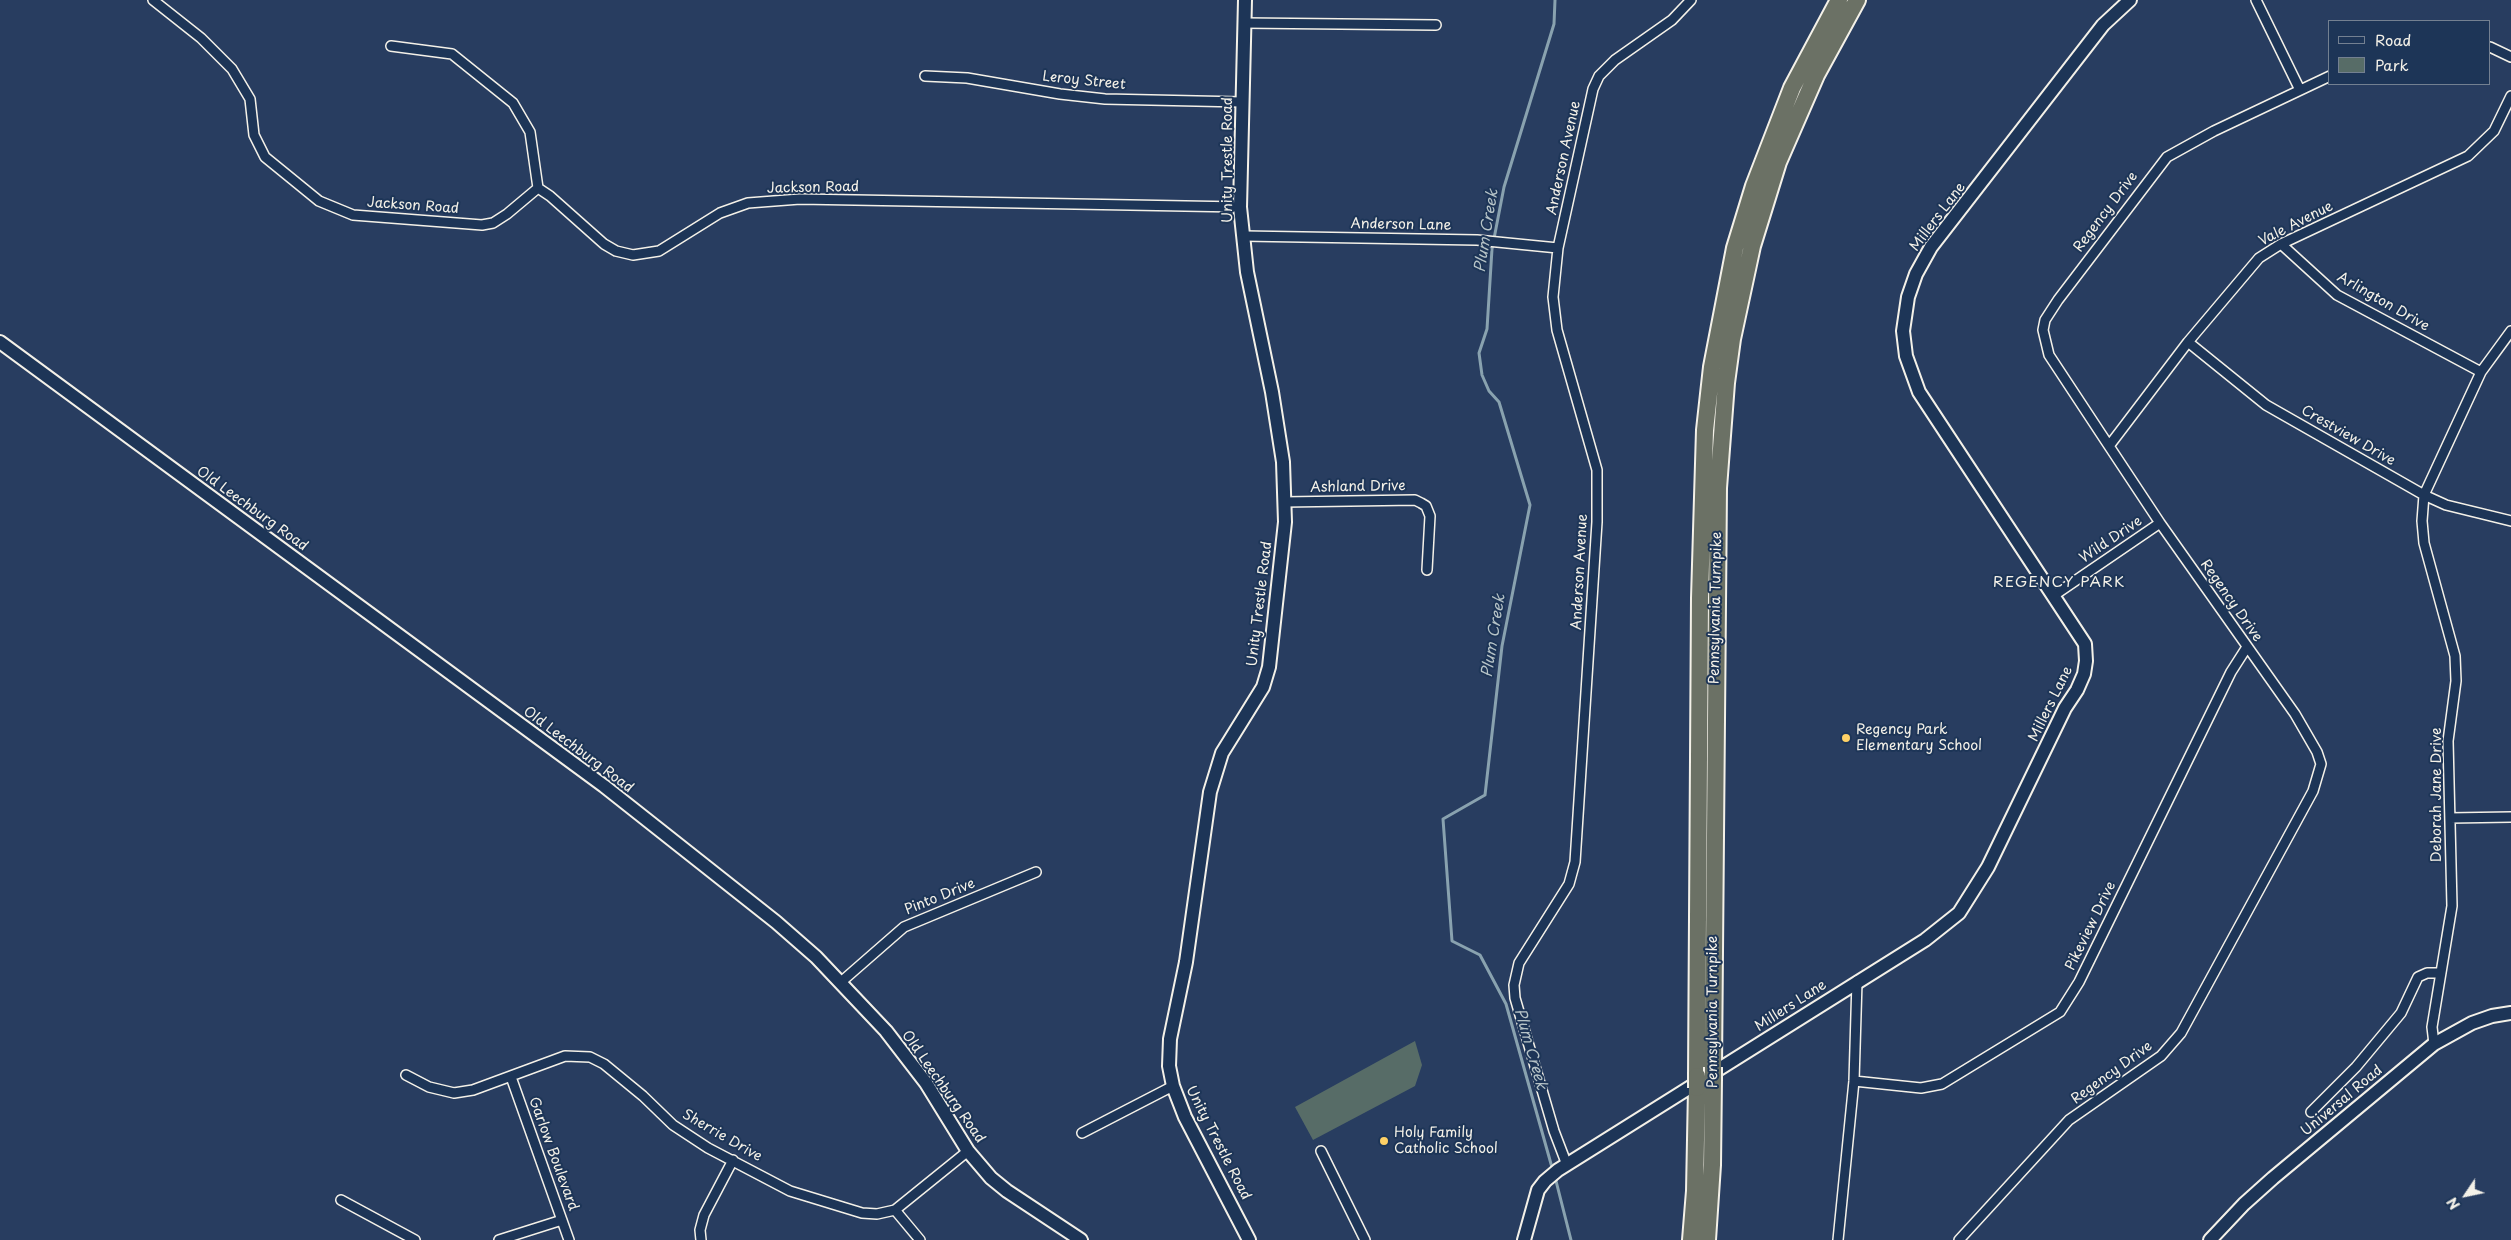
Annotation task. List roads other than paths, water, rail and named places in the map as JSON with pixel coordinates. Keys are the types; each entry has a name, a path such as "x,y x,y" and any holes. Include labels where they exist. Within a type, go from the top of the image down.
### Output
{"highway":[{"name":"Pennsylvania Turnpike","path":"1707,1240 1712,1165 1705,1078 1700,598 1705,430 1712,367 1735,248 1754,186 1792,88 1839,0"},
{"name":"Pennsylvania Turnpike","path":"1691,1240 1705,1078 1718,488 1726,383 1750,254 1778,162 1816,75 1857,0"}],"street":[{"name":"Jackson Road","path":"153,0 201,38 232,69 250,99 254,134 265,157 319,201 353,215 482,225 494,223 538,188 558,202 604,244 616,251 633,255 660,251 720,213 748,203 800,198 1240,207"},
{"name":"Unity Trestle Road","path":"1245,0 1240,207 1247,272 1272,392 1283,462 1285,522 1268,668 1263,687 1222,753 1210,792 1186,962 1170,1039 1169,1066 1173,1086 1185,1117 1249,1240"},
{"name":"Anderson Avenue","path":"1558,1171 1554,1131 1515,998 1514,985 1518,962 1569,884 1575,862 1597,522 1597,470 1588,432 1557,330 1553,296 1558,248 1593,89 1599,76 1615,60 1672,20 1684,4 1691,0"},
{"name":"Millers Lane","path":"1524,1240 1536,1196 1558,1171 1857,981 1925,940 1959,913 1988,867 2084,674 2086,661 2085,644 1918,392 1908,364 1903,331 1908,297 1916,274 1931,248 2103,25 2130,0"},
{"path":"2256,0 2300,90 2328,77"},
{"path":"1244,23 1436,25"},
{"path":"391,46 452,54 511,101 530,132 538,188"},
{"path":"2491,47 2511,57"},
{"name":"Leroy Street","path":"925,76 966,78 1060,94 1105,99 1242,102"},
{"name":"Regency Drive","path":"1959,1240 2069,1120 2161,1056 2181,1033 2313,791 2320,764 2317,752 2295,714 2160,524 2049,354 2044,343 2045,320 2096,248 2167,157 2300,90"},
{"name":"Vale Avenue","path":"2109,446 2188,342 2259,258 2281,244 2468,156 2494,131 2511,96"},
{"name":"Anderson Lane","path":"1244,236 1477,240 1558,248"},
{"name":"Arlington Drive","path":"2281,244 2336,295 2481,372"},
{"name":"Deborah Jane Drive","path":"2434,1044 2432,1026 2440,972 2450,928 2452,906 2448,741 2456,681 2455,656 2424,543 2422,521 2424,495 2481,372 2511,332"},
{"name":"Old Leechburg Road","path":"0,342 604,786 776,922 841,982 903,1051 926,1083 968,1151 991,1178 1006,1191 1081,1240"},
{"name":"Crestview Drive","path":"2188,342 2266,405 2424,495 2446,505 2511,521"},
{"name":"Ashland Drive","path":"1284,502 1415,500 1426,506 1430,516 1426,570"},
{"name":"Wild Drive","path":"2053,596 2160,524"},
{"name":"Pikeview Drive","path":"1854,1082 1921,1088 1942,1084 2060,1012 2079,982 2231,672 2247,647"},
{"path":"2450,818 2511,817"},
{"name":"Pinto Drive","path":"841,982 904,926 1036,872"},
{"path":"2311,1112 2356,1067 2401,1013 2418,977 2427,973 2440,972"},
{"path":"1838,1240 1854,1082 1857,981"},
{"name":"Universal Road","path":"2210,1240 2244,1204 2273,1178 2434,1044 2472,1023 2492,1016 2511,1013"},
{"name":"Sherrie Drive","path":"406,1075 429,1087 454,1092 473,1090 565,1056 590,1057 617,1075 673,1125 708,1148 790,1191 840,1208 877,1214 895,1210"},
{"name":"Garlow Boulevard","path":"511,1077 568,1240"},
{"path":"1082,1133 1173,1086"},
{"path":"1321,1150 1365,1240"},
{"path":"920,1240 895,1210 968,1151"},
{"path":"702,1240 700,1230 704,1215 733,1160"},
{"path":"341,1200 415,1240"},
{"path":"499,1240 562,1220"}],"waterway":[{"name":"Plum Creek","path":"1553,1171 1506,1004 1480,955 1452,941 1443,819 1485,795 1502,646 1530,505 1499,402 1489,391 1482,375 1479,353 1487,329 1492,249 1504,187 1554,24 1555,0"},
{"name":"Plum Creek","path":"1555,1177 1571,1240"}],"place":[{"name":"Regency Park Elementary School","path":"1846,738"},
{"name":"Holy Family Catholic School","path":"1384,1141"}],"district":[{"name":"REGENCY PARK","path":"2059,583"}]}
